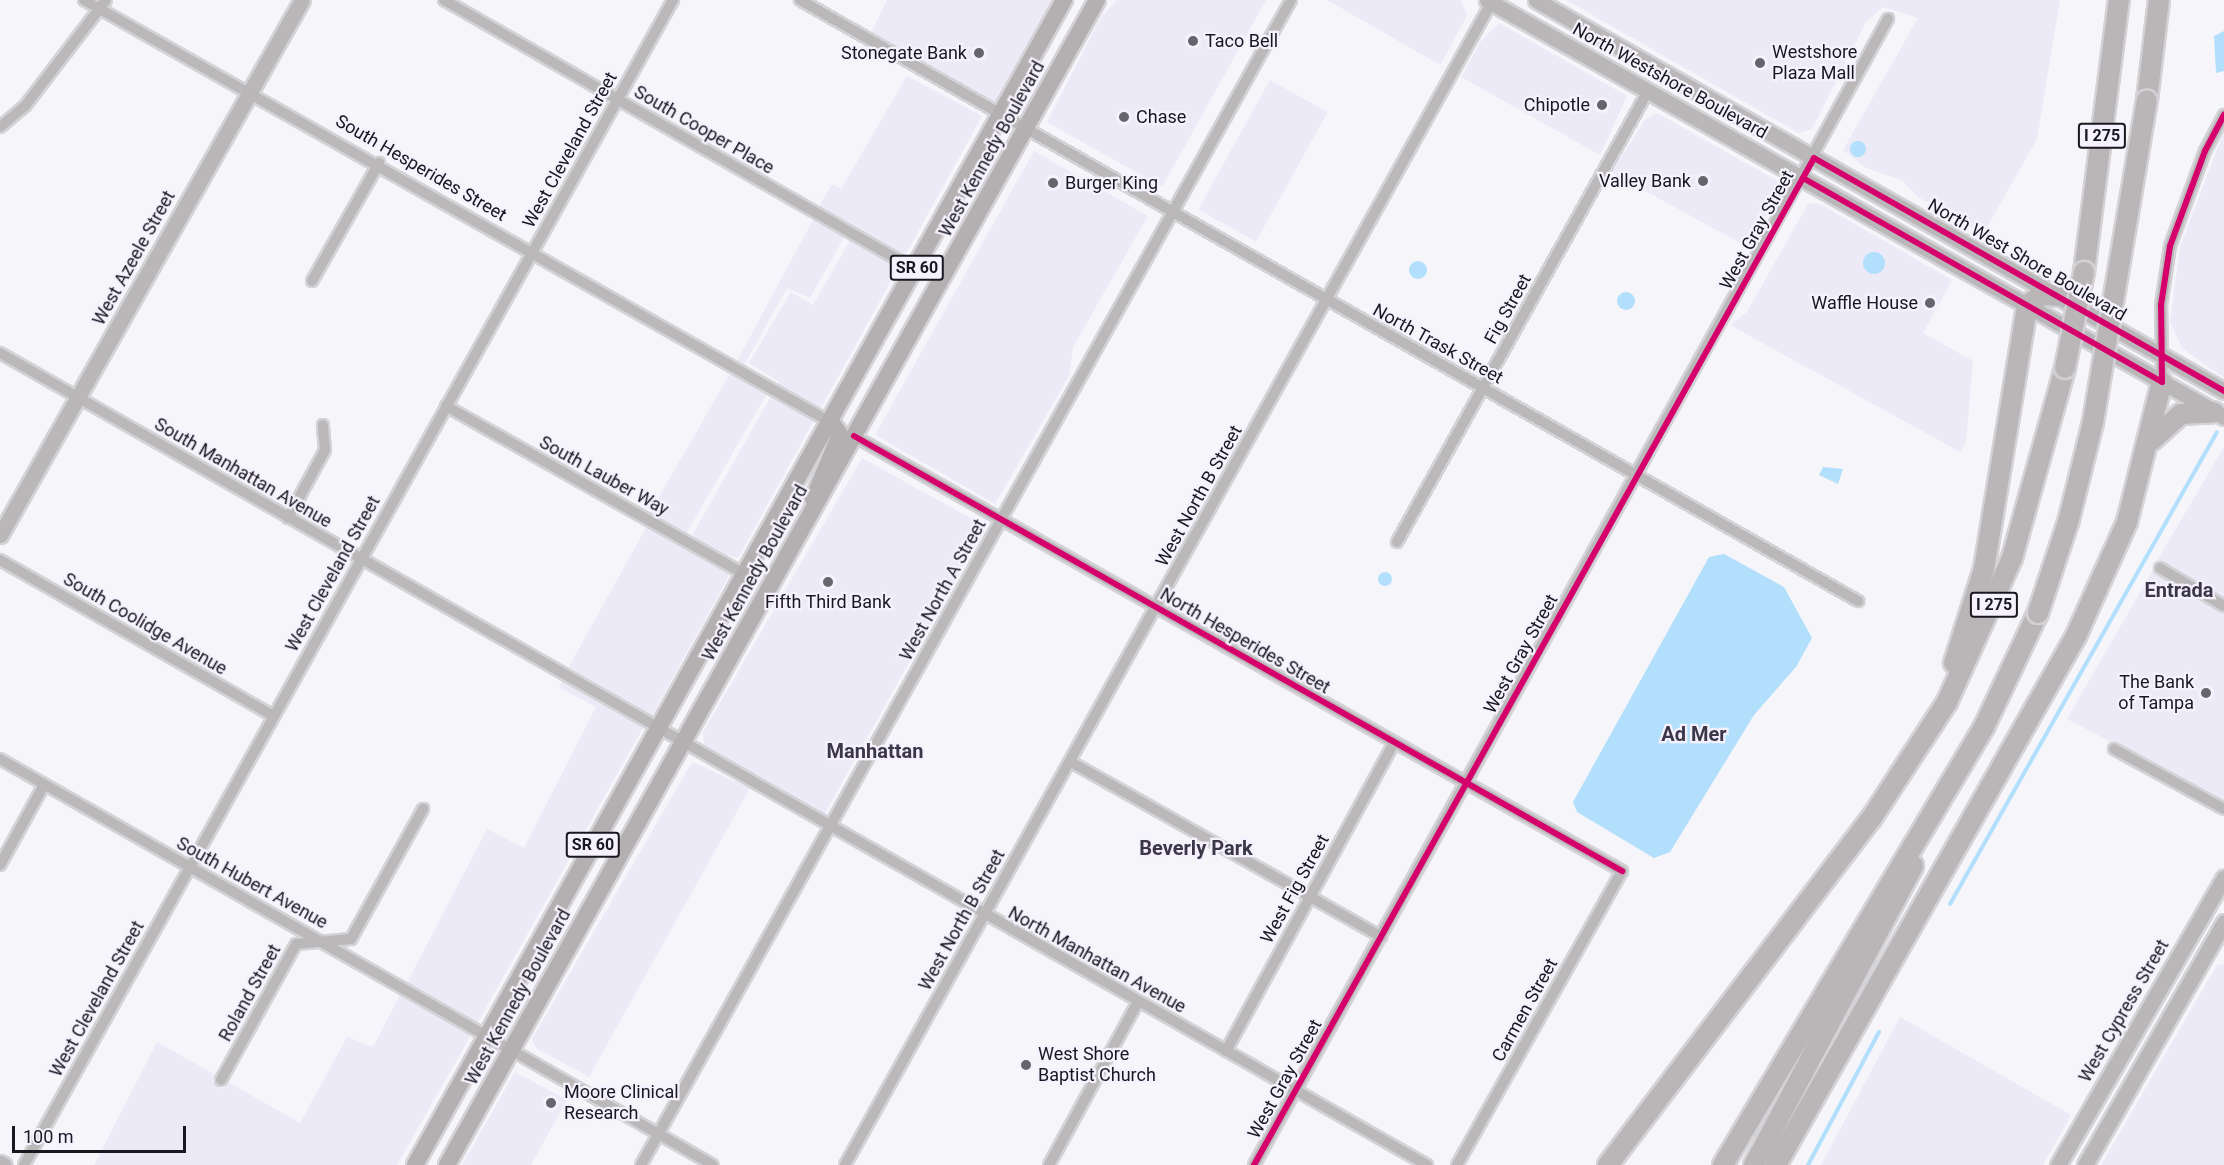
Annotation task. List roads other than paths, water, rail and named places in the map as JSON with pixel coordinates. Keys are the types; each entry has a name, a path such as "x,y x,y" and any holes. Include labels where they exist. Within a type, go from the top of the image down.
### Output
{"highway":[{"name":"I 275","path":"1608,1165 1871,819 1924,741 1986,625 2026,516 2065,368 2084,272 2119,0"},
{"name":"I 275","path":"1724,1165 1969,753 2038,613 2069,519 2093,422 2147,100 2159,0"},
{"path":"1871,819 1920,737 1971,619 1990,535 2027,305 2042,295 2060,296"},
{"path":"1776,1165 2058,672 2127,522 2150,442 2162,382"},
{"path":"2150,442 2181,414 2219,414"},
{"path":"1754,1165 1863,968 1969,753"}],"main road":[{"name":"West Azeele Street","path":"0,535 302,0"},
{"name":"West Kennedy Boulevard","path":"415,1165 658,727 832,423 1064,0"},
{"name":"West Kennedy Boulevard","path":"447,1165 1097,0"},
{"name":"North West Shore Boulevard","path":"1536,0 2224,391"},
{"name":"North Westshore Boulevard","path":"1491,1 1803,178"},
{"path":"1803,178 2219,414"},
{"path":"854,436 844,424 871,370 882,331"},
{"path":"811,513 814,486 840,434 832,423"},
{"name":"West Cypress Street","path":"2058,1165 2224,878"},
{"path":"2085,1165 2224,922"}],"street":[{"name":"South Hesperides Street","path":"84,0 104,5 832,423"},
{"name":"South Cooper Place","path":"444,0 916,270"},
{"name":"West Cleveland Street","path":"24,1165 673,0"},
{"name":"North Trask Street","path":"800,0 1858,601"},
{"name":"West North A Street","path":"641,1165 1291,0"},
{"name":"West North B Street","path":"845,1165 982,914 1071,762 1155,607 1328,300 1491,1"},
{"path":"0,127 25,106 104,5"},
{"name":"West Gray Street","path":"1254,1165 1803,178 1888,19"},
{"name":"Fig Street","path":"1397,542 1648,91"},
{"path":"2162,382 2161,305 2170,246 2205,151 2224,115"},
{"path":"312,281 380,163"},
{"name":"South Manhattan Avenue","path":"0,352 360,560 658,727"},
{"name":"South Lauber Way","path":"446,406 746,575"},
{"path":"288,518 325,450 323,425"},
{"name":"North Hesperides Street","path":"854,436 1622,871"},
{"name":"South Coolidge Avenue","path":"0,560 273,716"},
{"path":"2160,568 2224,606"},
{"name":"North Manhattan Avenue","path":"658,727 982,914 1427,1165"},
{"name":"West Fig Street","path":"1226,1052 1308,897 1394,743"},
{"path":"2114,749 2224,809"},
{"name":"South Hubert Avenue","path":"0,759 713,1165"},
{"path":"1071,762 1381,938"},
{"path":"0,865 44,785"},
{"path":"320,941 351,939 423,808"},
{"name":"Carmen Street","path":"1456,1165 1622,871"},
{"name":"Roland Street","path":"221,1080 296,944 320,941"},
{"path":"1049,1165 1138,1002"}],"water":[{"path":"2224,31 2224,71 2216,73 2214,36"},
{"path":"1855,141 1861,141 1866,149 1864,155 1855,157 1850,152 1850,146"},
{"path":"1874,252 1882,255 1885,263 1882,271 1874,274 1866,271 1863,263 1866,255"},
{"path":"1418,261 1424,264 1427,270 1424,276 1418,279 1412,276 1409,270 1412,264"},
{"path":"1626,292 1632,295 1635,301 1632,307 1626,310 1620,307 1617,301 1620,295"},
{"path":"1823,467 1843,469 1838,484 1819,475"},
{"path":"1724,554 1784,587 1812,638 1796,667 1754,715 1670,852 1654,858 1577,812 1573,802 1709,557"},
{"path":"1382,572 1388,572 1392,579 1388,586 1382,586 1378,582 1378,576"}],"waterway":[{"path":"1950,904 2217,432"},
{"path":"1808,1165 1879,1032"}],"place":[{"name":"Taco Bell","path":"1193,41"},
{"name":"Stonegate Bank","path":"979,53"},
{"name":"Westshore Plaza Mall","path":"1760,63"},
{"name":"Chipotle","path":"1602,105"},
{"name":"Chase","path":"1124,117"},
{"name":"Valley Bank","path":"1703,181"},
{"name":"Burger King","path":"1053,183"},
{"name":"Waffle House","path":"1930,303"},
{"name":"Fifth Third Bank","path":"828,582"},
{"name":"The Bank of Tampa","path":"2206,693"},
{"name":"West Shore Baptist Church","path":"1026,1065"},
{"name":"Moore Clinical Research","path":"551,1103"}],"district":[{"name":"Entrada","path":"2179,590"},
{"name":"Ad Mer","path":"1694,734"},
{"name":"Manhattan","path":"875,751"},
{"name":"Beverly Park","path":"1196,848"}]}
